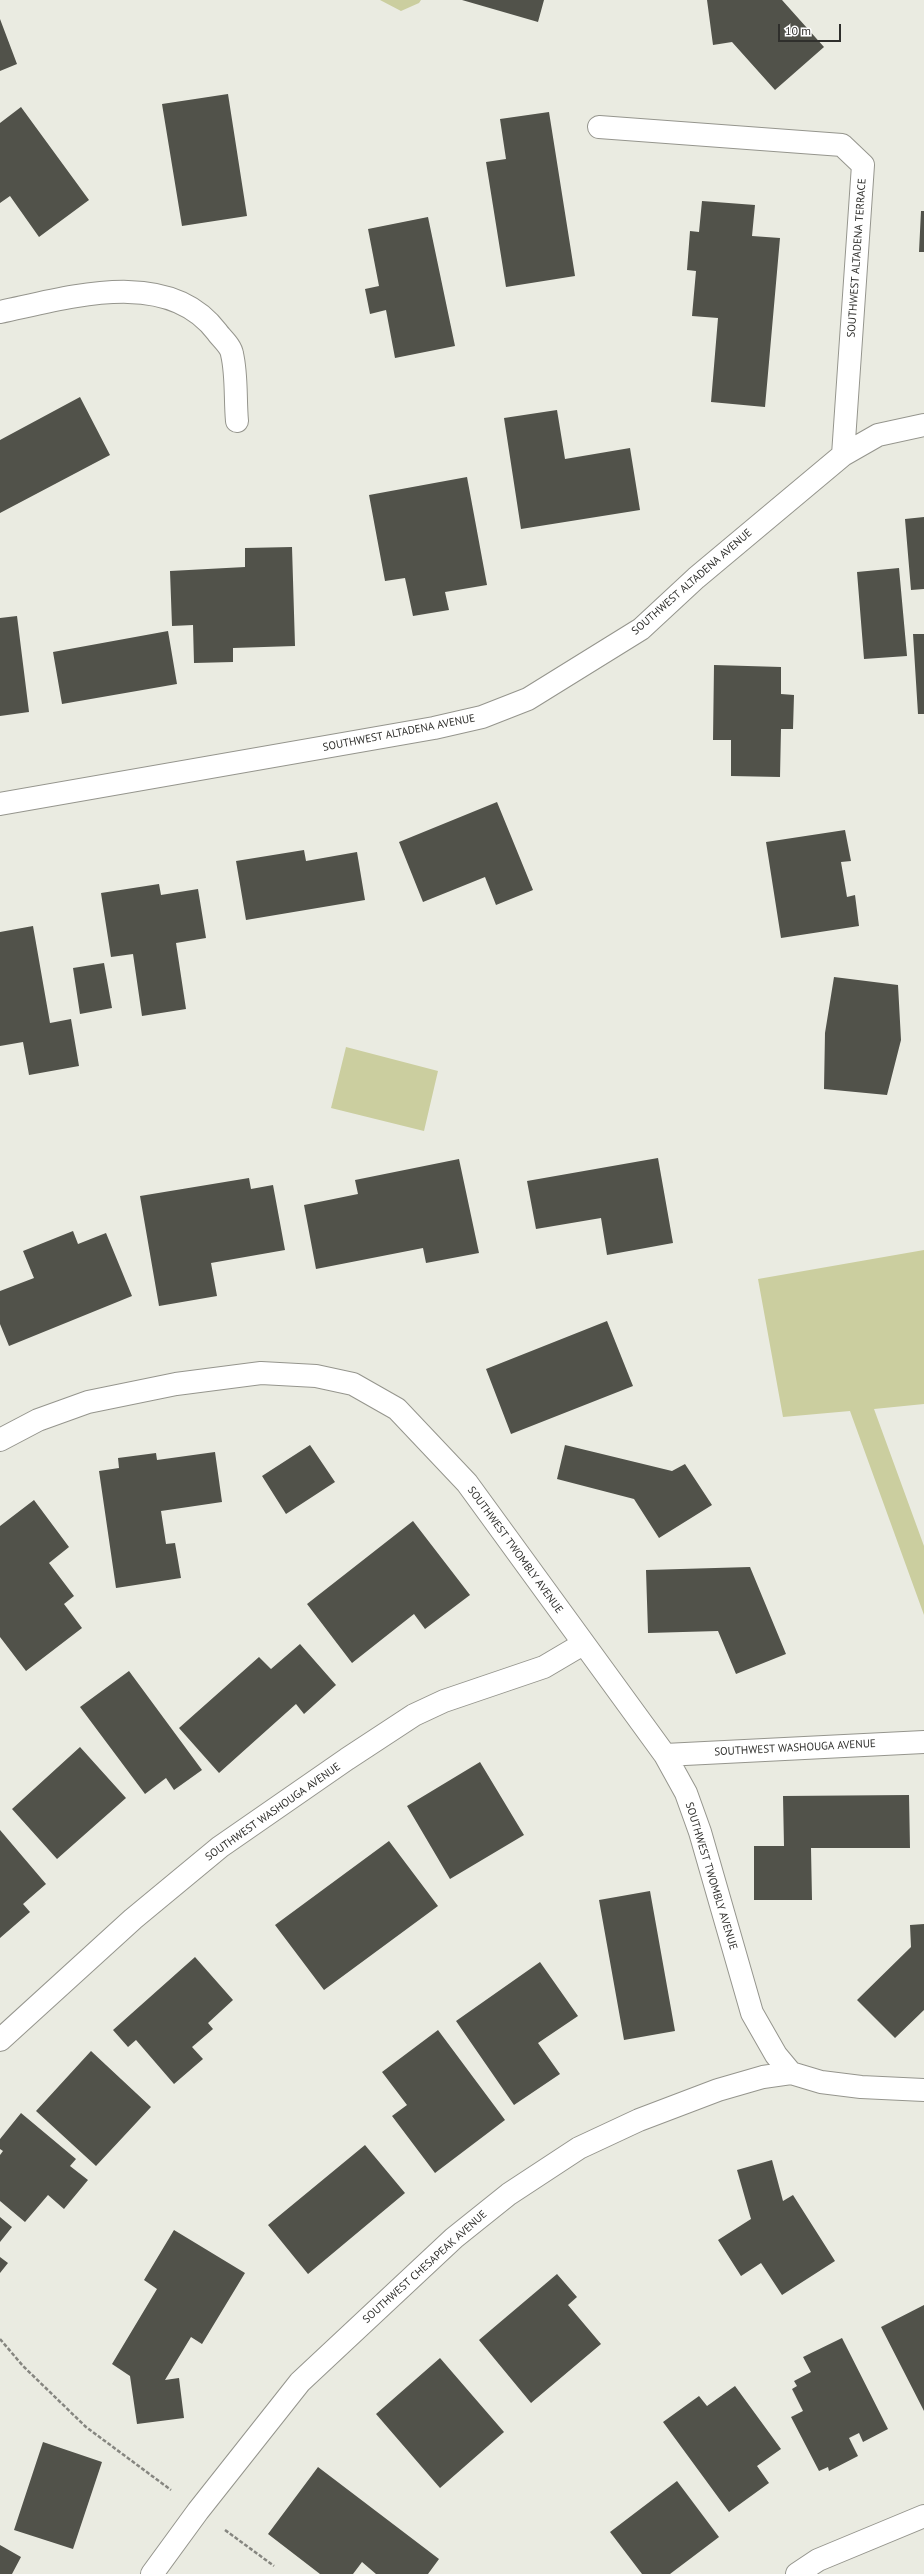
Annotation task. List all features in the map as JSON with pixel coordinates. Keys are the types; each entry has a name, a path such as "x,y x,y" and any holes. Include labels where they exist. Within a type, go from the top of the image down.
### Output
{"street":[{"name":"SOUTHWEST ALTADENA TERRACE","path":"599,128 842,145 863,165 843,455"},
{"path":"0,312 97,292 148,294 177,300 206,317 232,352 237,421"},
{"name":"SOUTHWEST ALTADENA AVENUE","path":"0,804 434,728 482,717 521,702 641,629 696,578 843,455 878,435 924,425"},
{"name":"SOUTHWEST TWOMBLY AVENUE","path":"0,1440 38,1420 88,1402 176,1384 261,1373 316,1376 353,1384 397,1409 467,1483 665,1755 686,1793 700,1832 752,2013 764,2037 791,2073"},
{"name":"SOUTHWEST WASHOUGA AVENUE","path":"0,2040 133,1919 220,1847 347,1759 414,1715 444,1701 544,1667 583,1644"},
{"name":"SOUTHWEST WASHOUGA AVENUE","path":"665,1755 924,1742"},
{"name":"SOUTHWEST CHESAPEAK AVENUE","path":"152,2574 198,2511 300,2382 454,2238 509,2194 580,2148 639,2120 718,2090 763,2077 791,2073 821,2082 855,2086 924,2090"},
{"path":"797,2574 818,2560 924,2516"}],"path":[{"path":"0,2339 28,2372 86,2427 274,2566"}],"green space":[{"path":"380,0 421,0 419,3 401,11"},
{"path":"346,1047 438,1071 424,1131 331,1108"},
{"path":"924,1250 924,1404 874,1409 924,1546 924,1615 850,1411 783,1417 758,1279"}],"building":[{"path":"462,0 544,0 538,22"},
{"path":"707,0 782,0 824,47 775,90 732,42 713,45"},
{"path":"0,19 17,64 0,71"},
{"path":"228,94 247,216 182,226 162,104"},
{"path":"21,107 89,200 39,237 10,196 0,203 0,123"},
{"path":"549,112 575,276 506,287 486,162 506,159 500,119"},
{"path":"702,201 755,205 752,236 780,238 765,407 711,402 718,318 692,316 696,271 687,270 690,231 699,232"},
{"path":"921,211 924,211 924,252 919,252"},
{"path":"428,217 455,346 395,358 386,310 370,314 365,289 379,286 368,229"},
{"path":"80,397 110,455 0,513 0,440"},
{"path":"557,410 565,459 630,448 640,510 521,529 504,418"},
{"path":"467,477 487,585 445,592 449,610 413,616 405,578 385,581 369,495"},
{"path":"924,517 924,589 911,590 905,519"},
{"path":"292,547 295,646 233,648 233,662 194,663 193,625 172,626 170,571 245,567 245,548"},
{"path":"899,568 907,656 864,659 857,572"},
{"path":"17,616 29,712 0,716 0,618"},
{"path":"168,631 177,684 62,704 53,652"},
{"path":"913,634 924,634 924,714 918,714"},
{"path":"714,665 781,667 781,694 794,695 793,729 781,729 780,777 731,776 731,740 713,740"},
{"path":"497,802 533,890 496,905 485,877 423,902 399,842"},
{"path":"845,830 851,861 841,862 847,897 855,895 859,926 781,938 766,842"},
{"path":"304,850 306,861 357,852 365,900 246,920 236,861"},
{"path":"159,884 161,895 198,889 206,938 176,943 186,1009 142,1016 133,954 111,957 101,893"},
{"path":"33,926 50,1023 71,1019 79,1066 29,1075 23,1042 0,1046 0,932"},
{"path":"104,963 112,1008 80,1014 73,968"},
{"path":"834,977 898,985 901,1040 887,1095 824,1089 825,1033"},
{"path":"658,1158 673,1243 607,1255 601,1218 536,1229 527,1181"},
{"path":"459,1159 479,1253 426,1263 423,1248 316,1269 304,1205 358,1194 355,1180"},
{"path":"249,1178 251,1189 273,1185 285,1250 211,1263 217,1296 159,1306 140,1196"},
{"path":"73,1231 78,1244 106,1233 132,1296 9,1346 0,1324 0,1291 34,1278 23,1251"},
{"path":"607,1321 633,1386 511,1434 486,1369"},
{"path":"310,1445 335,1482 286,1514 262,1476"},
{"path":"565,1445 672,1471 685,1464 712,1505 659,1538 634,1499 557,1479"},
{"path":"215,1452 222,1502 161,1511 166,1544 175,1543 181,1578 116,1588 99,1471 119,1468 118,1458 156,1453 157,1460"},
{"path":"34,1500 69,1547 49,1563 74,1596 64,1604 82,1628 26,1671 0,1637 0,1526"},
{"path":"413,1521 470,1595 425,1629 414,1614 352,1663 307,1604"},
{"path":"750,1567 786,1654 736,1674 718,1631 648,1633 646,1570"},
{"path":"300,1644 336,1685 304,1714 296,1704 219,1773 179,1728 259,1657 271,1669"},
{"path":"129,1671 202,1770 174,1790 166,1778 145,1794 80,1707"},
{"path":"80,1747 126,1798 57,1859 12,1809"},
{"path":"480,1762 524,1835 450,1879 407,1806"},
{"path":"909,1795 910,1848 811,1848 812,1900 754,1900 754,1846 784,1846 783,1796"},
{"path":"0,1830 46,1884 23,1904 30,1912 0,1938"},
{"path":"389,1841 438,1906 324,1990 275,1925"},
{"path":"650,1891 675,2031 624,2040 599,1900"},
{"path":"924,1924 924,2010 895,2038 857,2000 911,1947 910,1925"},
{"path":"195,1957 233,2000 208,2023 213,2029 192,2047 203,2059 174,2084 136,2040 128,2047 113,2030"},
{"path":"540,1962 578,2016 538,2043 560,2074 514,2105 456,2021"},
{"path":"438,2030 505,2120 435,2173 392,2116 407,2105 382,2072"},
{"path":"91,2051 151,2107 96,2166 36,2111"},
{"path":"21,2113 76,2159 70,2166 88,2180 64,2209 48,2195 25,2222 0,2201 0,2155 3,2151 0,2149 0,2139"},
{"path":"365,2145 405,2193 308,2274 268,2225"},
{"path":"772,2160 783,2201 793,2195 835,2261 782,2295 761,2263 741,2276 718,2240 751,2219 737,2170"},
{"path":"0,2217 12,2227 0,2242"},
{"path":"174,2230 245,2273 202,2344 191,2337 165,2380 179,2378 184,2418 137,2424 130,2376 112,2364 157,2289 144,2280"},
{"path":"0,2257 8,2263 0,2273"},
{"path":"557,2274 577,2297 568,2305 601,2344 531,2403 479,2340"},
{"path":"924,2305 924,2411 881,2327"},
{"path":"842,2338 888,2429 863,2442 859,2433 849,2438 858,2456 829,2471 828,2467 819,2471 791,2417 803,2411 792,2389 797,2386 794,2381 811,2372 803,2357"},
{"path":"440,2358 504,2432 440,2488 376,2414"},
{"path":"735,2386 781,2449 757,2466 769,2483 729,2512 663,2422 699,2396 707,2406"},
{"path":"43,2442 102,2462 73,2549 14,2530"},
{"path":"318,2467 439,2559 428,2574 376,2574 362,2562 353,2574 320,2574 268,2534"},
{"path":"677,2481 719,2537 670,2574 642,2574 610,2532"},
{"path":"0,2545 21,2557 12,2574 0,2574"}]}
